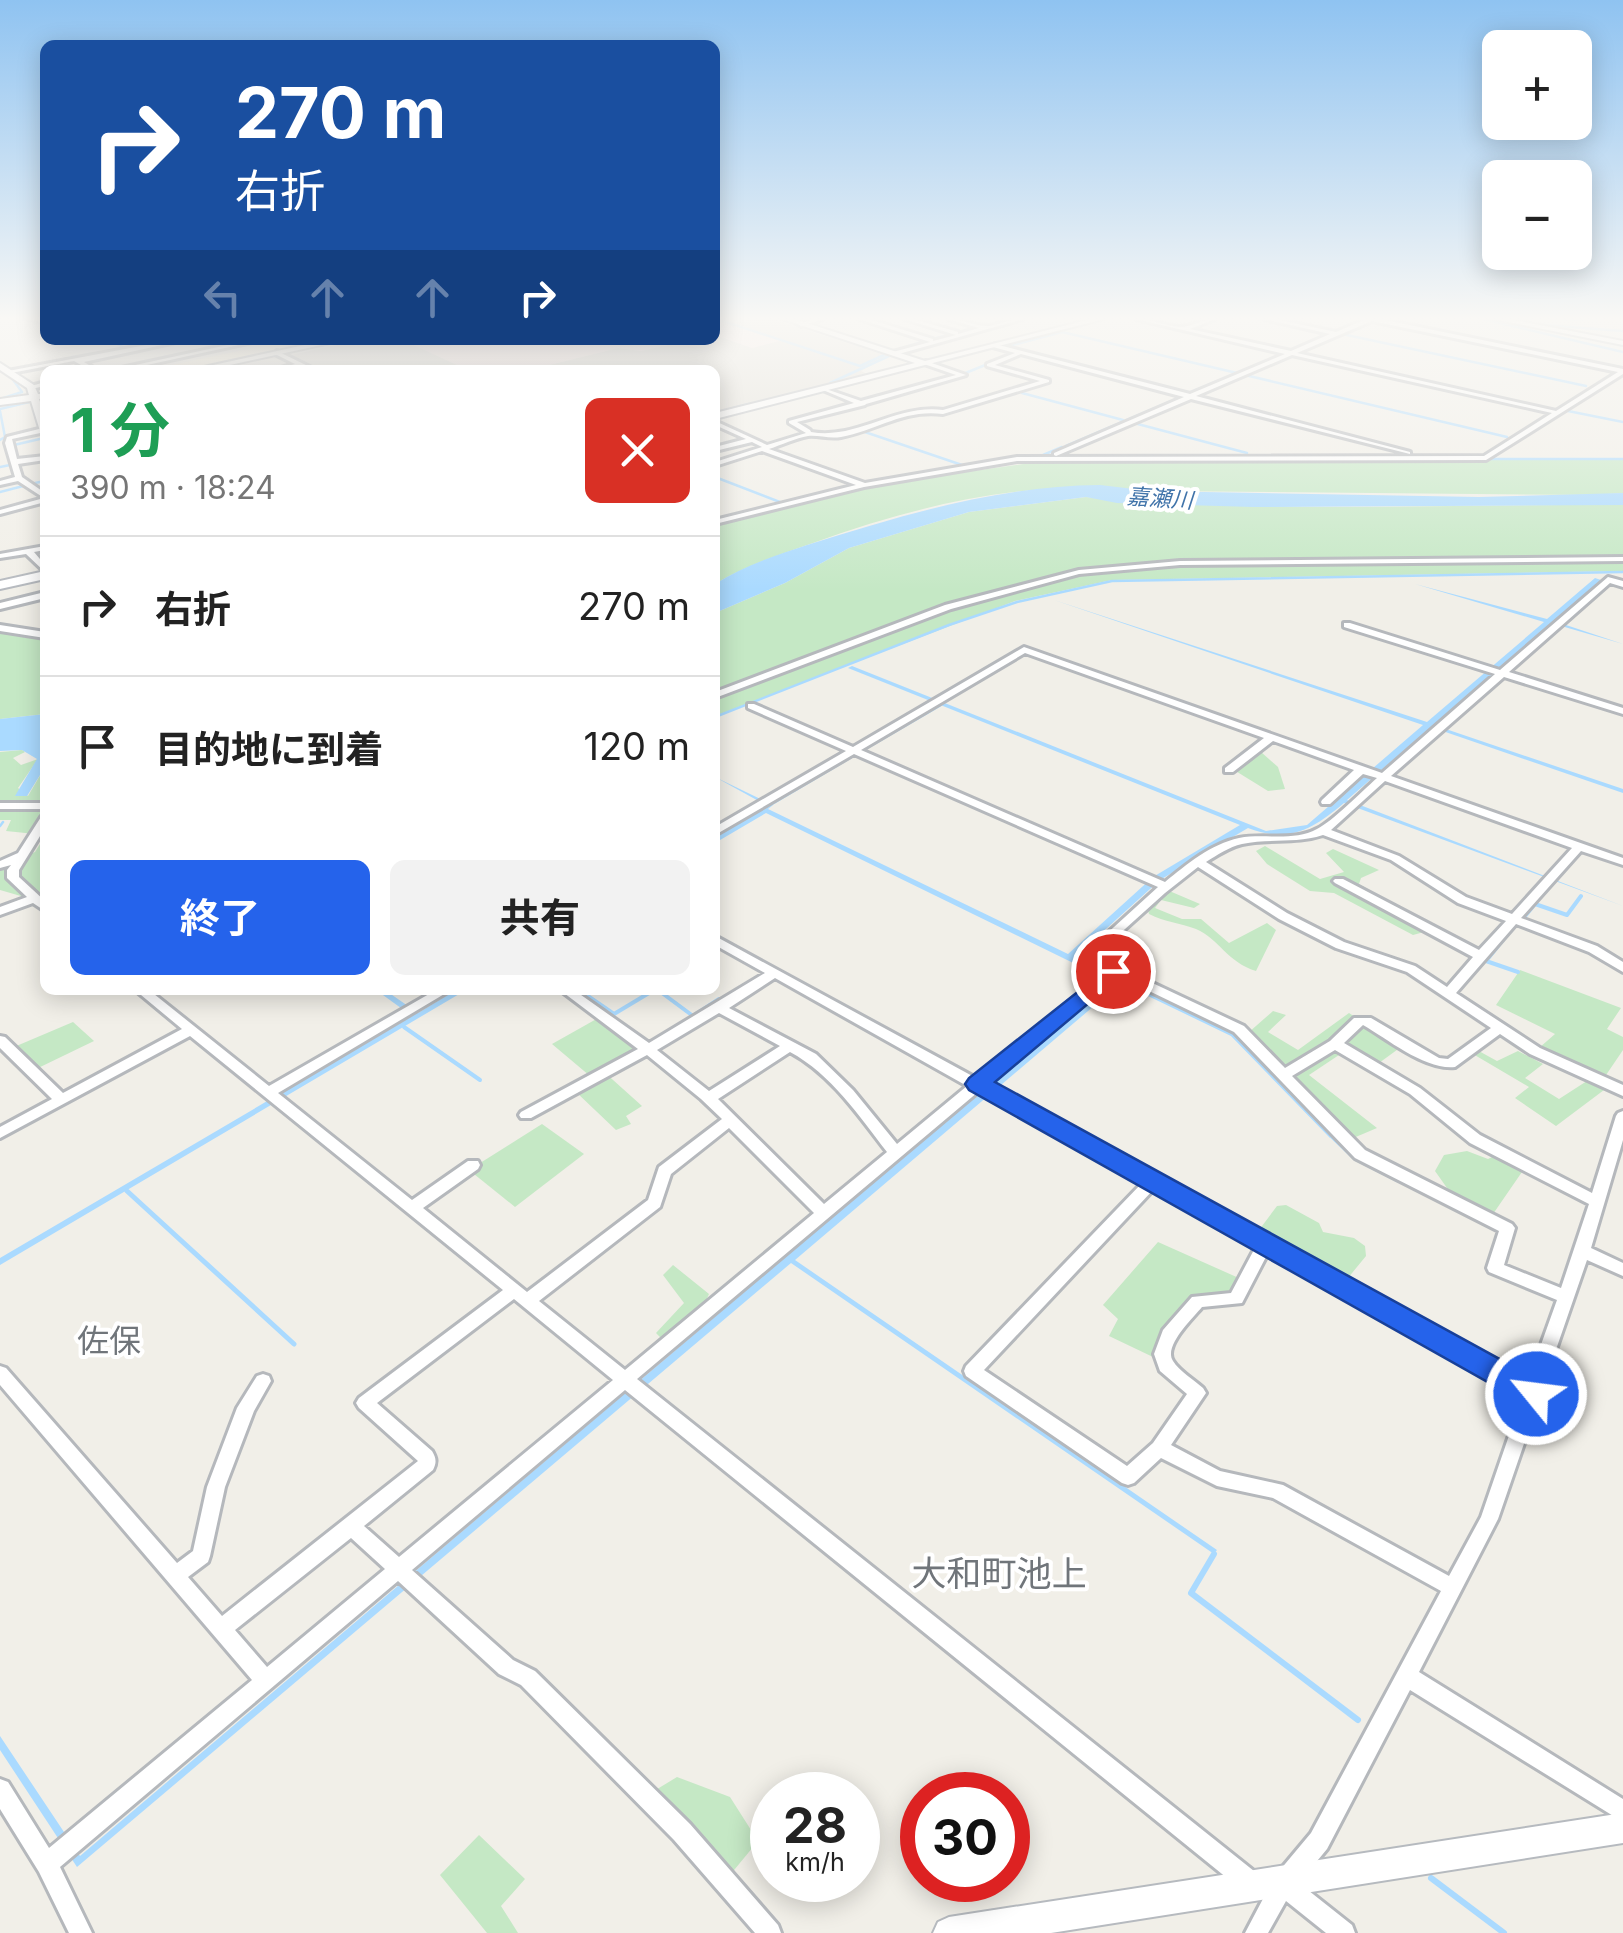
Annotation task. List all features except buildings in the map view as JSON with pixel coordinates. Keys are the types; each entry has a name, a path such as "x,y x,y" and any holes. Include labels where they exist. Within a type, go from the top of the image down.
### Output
{"street":[{"path":"720,419 753,409"},
{"path":"764,447 806,431 791,422 842,409"},
{"path":"720,460 810,434 824,438 931,409"},
{"path":"1050,458 1162,409"},
{"path":"1232,409 1424,458"},
{"path":"720,521 864,485 1050,458 1486,458 1560,410"},
{"path":"720,423 764,447 864,485"},
{"path":"0,450 6,440 40,427"},
{"path":"720,433 731,430"},
{"path":"6,440 20,478 40,494"},
{"path":"720,449 753,440"},
{"path":"0,466 40,459"},
{"path":"0,482 20,478"},
{"path":"0,512 40,500"},
{"path":"0,556 40,549"},
{"path":"27,550 40,567"},
{"path":"720,693 948,606 1080,572 1196,563 1623,559"},
{"path":"0,586 40,574"},
{"path":"1326,802 1440,729 1608,580 1623,584"},
{"path":"0,606 40,596"},
{"path":"1348,625 1623,710"},
{"path":"0,628 40,634"},
{"path":"720,829 1024,650 1623,862"},
{"path":"751,706 1163,886"},
{"path":"1229,770 1272,737"},
{"path":"1373,773 1353,805 1323,831 1265,842 1237,841 1163,886 1087,957 1108,975 1239,1029 1360,1154 1507,1228 1495,1268 1567,1297"},
{"path":"0,806 40,806"},
{"path":"40,827 12,878 40,904"},
{"path":"1323,831 1395,858 1462,900 1592,949 1623,968"},
{"path":"1450,991 1578,846"},
{"path":"0,864 23,854"},
{"path":"1201,864 1325,938 1411,968 1535,1050 1623,1091"},
{"path":"1340,881 1481,956"},
{"path":"0,911 33,899"},
{"path":"720,943 1536,1394"},
{"path":"526,1115 720,1008 774,973"},
{"path":"48,1864 1108,975"},
{"path":"147,995 645,1395 1270,1886 1344,1933"},
{"path":"273,1098 436,995"},
{"path":"573,995 648,1049 696,1092 725,1109 730,1120 823,1212"},
{"path":"720,1008 791,1044 829,1072 896,1152"},
{"path":"1283,1076 1335,1044 1359,1020 1366,1020 1436,1062 1450,1064 1499,1028"},
{"path":"0,1133 189,1032"},
{"path":"0,1040 62,1100"},
{"path":"708,1098 791,1044"},
{"path":"1335,1044 1415,1090 1474,1140 1596,1202"},
{"path":"1256,1933 1270,1886 1318,1841 1490,1519 1536,1394 1596,1202 1618,1148 1623,1116"},
{"path":"221,1629 426,1464 426,1456 365,1403 654,1202 664,1171 730,1120"},
{"path":"412,1208 473,1165"},
{"path":"1153,1181 972,1371 1128,1476 1159,1448 1198,1393 1166,1366 1162,1354 1169,1335 1198,1301 1236,1299 1265,1244"},
{"path":"1582,1251 1623,1270"},
{"path":"0,1373 266,1681"},
{"path":"176,1576 201,1556 216,1487 246,1408 263,1381"},
{"path":"1159,1448 1217,1478 1277,1491 1453,1588"},
{"path":"351,1526 506,1667 528,1678 682,1832 770,1933"},
{"path":"1406,1676 1623,1811"},
{"path":"0,1790 48,1864 81,1933"},
{"path":"949,1933 1623,1828"}],"green space":[{"path":"1623,459 1623,493 1107,488 1022,491 896,516 776,556 720,581 720,524 886,483 1052,460"},
{"path":"1086,497 1287,507 1623,505 1623,571 1112,580 1015,601 720,714 720,611 785,583 849,548 969,512"},
{"path":"0,633 40,638 40,715 0,719"},
{"path":"22,750 25,752 13,758 21,765 38,759 18,788 28,796 40,776 40,834 6,831 11,820 0,820 0,752"},
{"path":"1261,752 1278,767 1285,789 1268,791 1234,770"},
{"path":"40,844 40,902 0,890 0,867 35,852"},
{"path":"1265,846 1320,879 1344,872 1326,853 1333,849 1379,870 1361,878 1359,884 1429,924 1424,932 1413,935 1334,893 1310,891 1267,864 1256,851"},
{"path":"1167,890 1200,904 1194,908 1161,900 1155,908 1182,919 1201,919 1229,943 1267,923 1276,930 1256,971 1196,929 1149,914 1147,907"},
{"path":"1520,970 1621,1008 1607,1029 1623,1037 1623,1050 1604,1078 1539,1048 1555,1034 1496,1005"},
{"path":"1273,1011 1286,1015 1268,1032 1298,1050 1349,1013 1401,1047 1379,1063 1345,1051 1309,1075 1377,1128 1351,1139 1248,1033"},
{"path":"600,1017 644,1049 603,1071 642,1106 626,1116 631,1124 616,1130 575,1091 590,1076 552,1044"},
{"path":"73,1022 94,1041 34,1070 14,1047"},
{"path":"1477,1050 1497,1061 1518,1051 1543,1064 1525,1078 1559,1099 1590,1079 1608,1087 1556,1126 1515,1098 1529,1087 1473,1054"},
{"path":"542,1124 584,1154 515,1207 469,1170"},
{"path":"1467,1151 1488,1159 1498,1154 1524,1169 1493,1214 1452,1195 1435,1171 1444,1155"},
{"path":"1286,1205 1319,1223 1323,1232 1354,1238 1365,1246 1366,1256 1343,1284 1261,1237 1259,1230 1277,1206"},
{"path":"1158,1242 1241,1279 1233,1295 1222,1300 1202,1294 1194,1299 1153,1357 1109,1336 1118,1319 1103,1305"},
{"path":"673,1265 709,1294 703,1307 665,1342 656,1333 684,1303 663,1275"},
{"path":"677,1777 730,1797 750,1828 750,1851 730,1875 654,1791"},
{"path":"479,1835 525,1879 501,1906 518,1933 487,1933 440,1875"}],"water":[{"name":"嘉瀬川","path":"1062,487 1479,497 1623,493 1623,505 1253,507 1117,503 1086,497 969,512 849,548 785,583 720,611 720,581 795,549 915,513 987,497"},
{"path":"1595,578 1601,580 1554,621 1623,644 1551,623 1434,725 1623,789 1623,793 1431,727 1347,800 1623,906 1344,803 1300,831 1276,834 1248,828 1160,880 1075,957 1234,1034 1330,1138 1231,1036 1121,983 795,1260 1217,1550 1214,1554 791,1263 77,1867 0,1750 0,1736 80,1856 1110,981 766,813 720,840 720,834 766,805 720,779 773,805 768,809 1068,954 1153,877 1240,825 848,668 852,666 1266,831 1307,825 1423,725 1054,600 1427,722 1544,622 1415,584 1547,619"},
{"path":"40,715 40,775 27,796 15,796 37,759 22,750 0,751 0,719"},
{"path":"383,995 392,995 418,1013 448,995 458,995 0,1265 0,1258 412,1016"}],"waterway":[{"path":"720,412 729,409"},
{"path":"1083,409 1123,420"},
{"path":"1066,446 1152,409"},
{"path":"1390,409 1507,437"},
{"path":"0,411 5,437 0,440"},
{"path":"1568,411 1623,422"},
{"path":"871,428 919,414"},
{"path":"1134,423 1247,453"},
{"path":"862,431 962,465"},
{"path":"14,445 40,439"},
{"path":"864,483 1043,455 1062,447"},
{"path":"1483,459 1505,448"},
{"path":"1060,457 1114,456"},
{"path":"1127,456 1187,456"},
{"path":"1199,456 1384,456"},
{"path":"1489,459 1623,459"},
{"path":"954,472 1024,461"},
{"path":"0,467 15,464"},
{"path":"720,479 785,504"},
{"path":"35,483 40,482"},
{"path":"734,519 880,484"},
{"path":"0,492 27,485"},
{"path":"720,518 745,513"},
{"path":"0,555 40,547"},
{"path":"720,715 949,625 1017,602 1112,581 1623,572"},
{"path":"862,751 941,705"},
{"path":"772,804 855,755"},
{"path":"0,826 3,822"},
{"path":"1521,921 1535,904 1567,915 1581,896"},
{"path":"1515,925 1486,961 1518,972"},
{"path":"586,995 614,1014 646,995"},
{"path":"665,995 693,1016 719,999"},
{"path":"404,1027 480,1080"},
{"path":"1332,1136 1355,1158 1398,1180"},
{"path":"127,1191 294,1344"},
{"path":"1214,1554 1191,1593 1358,1720"},
{"path":"1431,1878 1504,1933"}],"district":[{"name":"佐保","path":"109,1340"},
{"name":"大和町池上","path":"999,1573"}],"route":[{"path":"1113,971 978,1084 1536,1394"}]}
